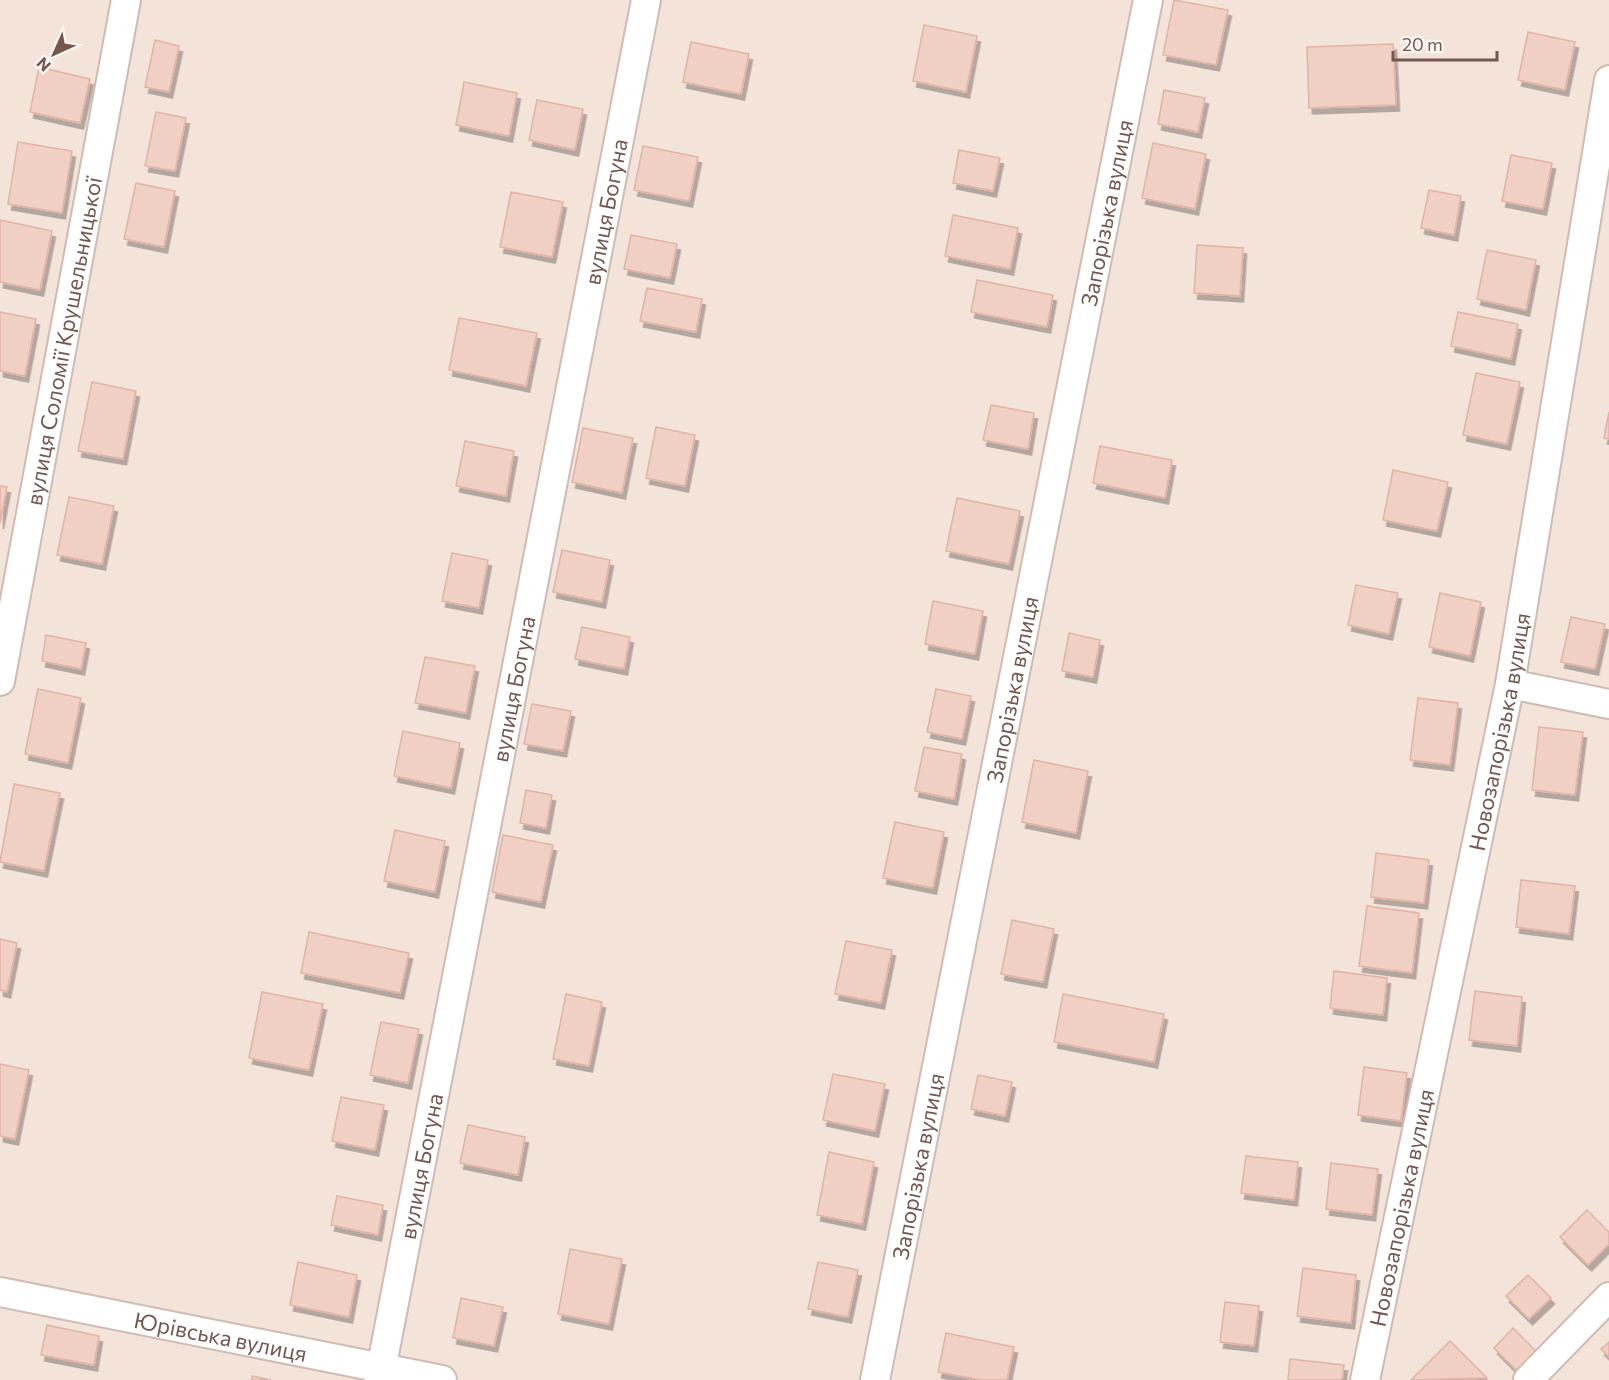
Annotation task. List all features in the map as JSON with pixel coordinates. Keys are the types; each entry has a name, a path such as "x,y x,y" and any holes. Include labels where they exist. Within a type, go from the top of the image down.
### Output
{"street":[{"name":"вулиця Соломії Крушельницької","path":"0,681 126,0"},
{"name":"вулиця Богуна","path":"380,1374 646,0"},
{"name":"Запорізька вулиця","path":"875,1380 1148,0"},
{"name":"Новозапорізька вулиця","path":"1365,1380 1510,684 1609,80"},
{"path":"1510,684 1609,704"},
{"name":"Юрівська вулиця","path":"0,1292 380,1374 442,1380"},
{"path":"1528,1380 1609,1297"}],"shaded area":[{"path":"0,0 1609,0 1609,1380 0,1380"}],"building":[{"path":"1174,0 1228,10 1216,65 1163,55"},
{"path":"924,25 977,36 966,92 913,81"},
{"path":"1528,32 1575,42 1565,90 1518,80"},
{"path":"155,40 179,46 169,92 145,87"},
{"path":"691,42 749,54 741,94 683,82"},
{"path":"1393,44 1396,105 1309,108 1307,47"},
{"path":"39,67 90,79 80,123 30,112"},
{"path":"464,82 517,93 509,136 456,125"},
{"path":"1164,90 1205,98 1198,132 1158,124"},
{"path":"537,100 583,109 575,150 529,140"},
{"path":"156,112 186,118 175,171 145,166"},
{"path":"18,142 72,151 62,213 8,204"},
{"path":"1153,143 1206,154 1195,209 1142,198"},
{"path":"643,146 698,157 689,201 634,190"},
{"path":"959,150 1000,158 993,191 953,183"},
{"path":"1511,155 1552,163 1543,209 1502,201"},
{"path":"136,183 175,191 164,247 124,239"},
{"path":"1429,190 1461,196 1454,235 1421,228"},
{"path":"511,192 563,202 552,257 500,247"},
{"path":"953,215 1018,228 1010,269 945,256"},
{"path":"0,220 52,231 40,290 0,282"},
{"path":"631,235 677,244 670,278 624,269"},
{"path":"1197,245 1243,248 1240,296 1194,293"},
{"path":"1487,250 1536,260 1526,310 1477,299"},
{"path":"977,280 1053,295 1047,327 971,312"},
{"path":"647,288 702,299 696,332 640,321"},
{"path":"0,312 36,319 25,376 0,371"},
{"path":"1458,312 1518,324 1511,359 1451,346"},
{"path":"459,318 537,333 526,386 449,370"},
{"path":"1476,373 1520,382 1507,444 1463,435"},
{"path":"92,382 136,391 123,459 78,451"},
{"path":"991,405 1034,413 1028,449 983,440"},
{"path":"1609,412 1609,439 1604,438"},
{"path":"656,427 695,435 685,486 646,478"},
{"path":"583,428 633,438 622,493 572,482"},
{"path":"465,441 514,451 506,496 456,486"},
{"path":"1100,446 1172,460 1165,498 1093,483"},
{"path":"1393,470 1448,482 1437,531 1383,520"},
{"path":"0,486 7,487 0,523"},
{"path":"69,497 114,506 102,564 57,555"},
{"path":"957,498 1020,511 1009,564 946,551"},
{"path":"562,550 610,560 602,602 553,592"},
{"path":"452,553 488,560 479,608 442,601"},
{"path":"1356,585 1398,593 1389,634 1348,625"},
{"path":"1440,593 1481,602 1470,656 1429,647"},
{"path":"933,601 983,611 975,654 925,644"},
{"path":"1571,617 1605,624 1595,669 1561,662"},
{"path":"582,627 630,637 624,669 575,659"},
{"path":"1069,633 1100,640 1093,677 1062,671"},
{"path":"46,635 86,643 81,669 42,661"},
{"path":"425,657 475,666 466,713 415,703"},
{"path":"38,689 81,698 68,763 25,754"},
{"path":"936,689 971,696 962,739 927,732"},
{"path":"1418,698 1458,703 1450,765 1410,760"},
{"path":"532,704 571,711 563,751 524,744"},
{"path":"1539,727 1583,732 1575,795 1532,790"},
{"path":"403,731 460,743 451,788 394,776"},
{"path":"924,747 962,754 954,799 915,791"},
{"path":"1034,760 1088,771 1076,833 1022,822"},
{"path":"14,784 60,793 44,871 0,862"},
{"path":"526,790 552,795 546,828 520,823"},
{"path":"895,822 944,832 933,888 883,878"},
{"path":"395,830 445,841 435,892 384,881"},
{"path":"503,835 553,845 541,902 492,892"},
{"path":"1376,853 1429,860 1424,903 1371,897"},
{"path":"1521,880 1575,886 1569,934 1516,927"},
{"path":"1367,906 1419,913 1412,973 1359,966"},
{"path":"1012,920 1054,929 1043,982 1001,974"},
{"path":"309,932 409,953 400,993 301,973"},
{"path":"0,939 17,943 7,992 0,990"},
{"path":"846,941 892,950 881,1003 835,994"},
{"path":"1334,971 1387,978 1383,1015 1330,1008"},
{"path":"1475,991 1522,997 1517,1046 1469,1040"},
{"path":"262,992 323,1004 309,1070 249,1058"},
{"path":"566,994 602,1002 589,1066 553,1059"},
{"path":"1063,994 1164,1014 1154,1062 1054,1042"},
{"path":"381,1022 419,1029 408,1083 370,1075"},
{"path":"0,1064 29,1070 15,1139 0,1136"},
{"path":"1364,1067 1407,1073 1401,1121 1358,1115"},
{"path":"833,1074 885,1084 875,1131 823,1120"},
{"path":"978,1075 1012,1082 1005,1116 971,1109"},
{"path":"341,1097 384,1105 375,1150 332,1141"},
{"path":"468,1125 525,1137 518,1175 460,1163"},
{"path":"829,1152 874,1162 862,1224 817,1215"},
{"path":"1246,1156 1298,1162 1294,1200 1241,1193"},
{"path":"1331,1163 1378,1169 1372,1215 1326,1209"},
{"path":"337,1196 383,1205 378,1235 331,1225"},
{"path":"1587,1210 1609,1232 1609,1244 1588,1265 1560,1237"},
{"path":"570,1249 622,1259 609,1324 558,1314"},
{"path":"298,1262 357,1275 349,1317 290,1305"},
{"path":"818,1262 858,1270 848,1317 808,1309"},
{"path":"1303,1268 1356,1275 1351,1323 1297,1316"},
{"path":"1528,1275 1551,1298 1529,1319 1506,1296"},
{"path":"461,1298 503,1307 494,1346 453,1338"},
{"path":"1225,1302 1259,1306 1254,1346 1220,1342"},
{"path":"47,1325 99,1336 94,1365 41,1355"},
{"path":"1513,1328 1537,1352 1517,1371 1494,1348"},
{"path":"946,1333 1014,1347 1007,1380 981,1380 938,1372"},
{"path":"1450,1341 1487,1378 1411,1380"},
{"path":"1609,1342 1609,1357 1601,1349"},
{"path":"1290,1359 1344,1365 1342,1380 1288,1380"},
{"path":"252,1376 271,1380 252,1380"}]}
